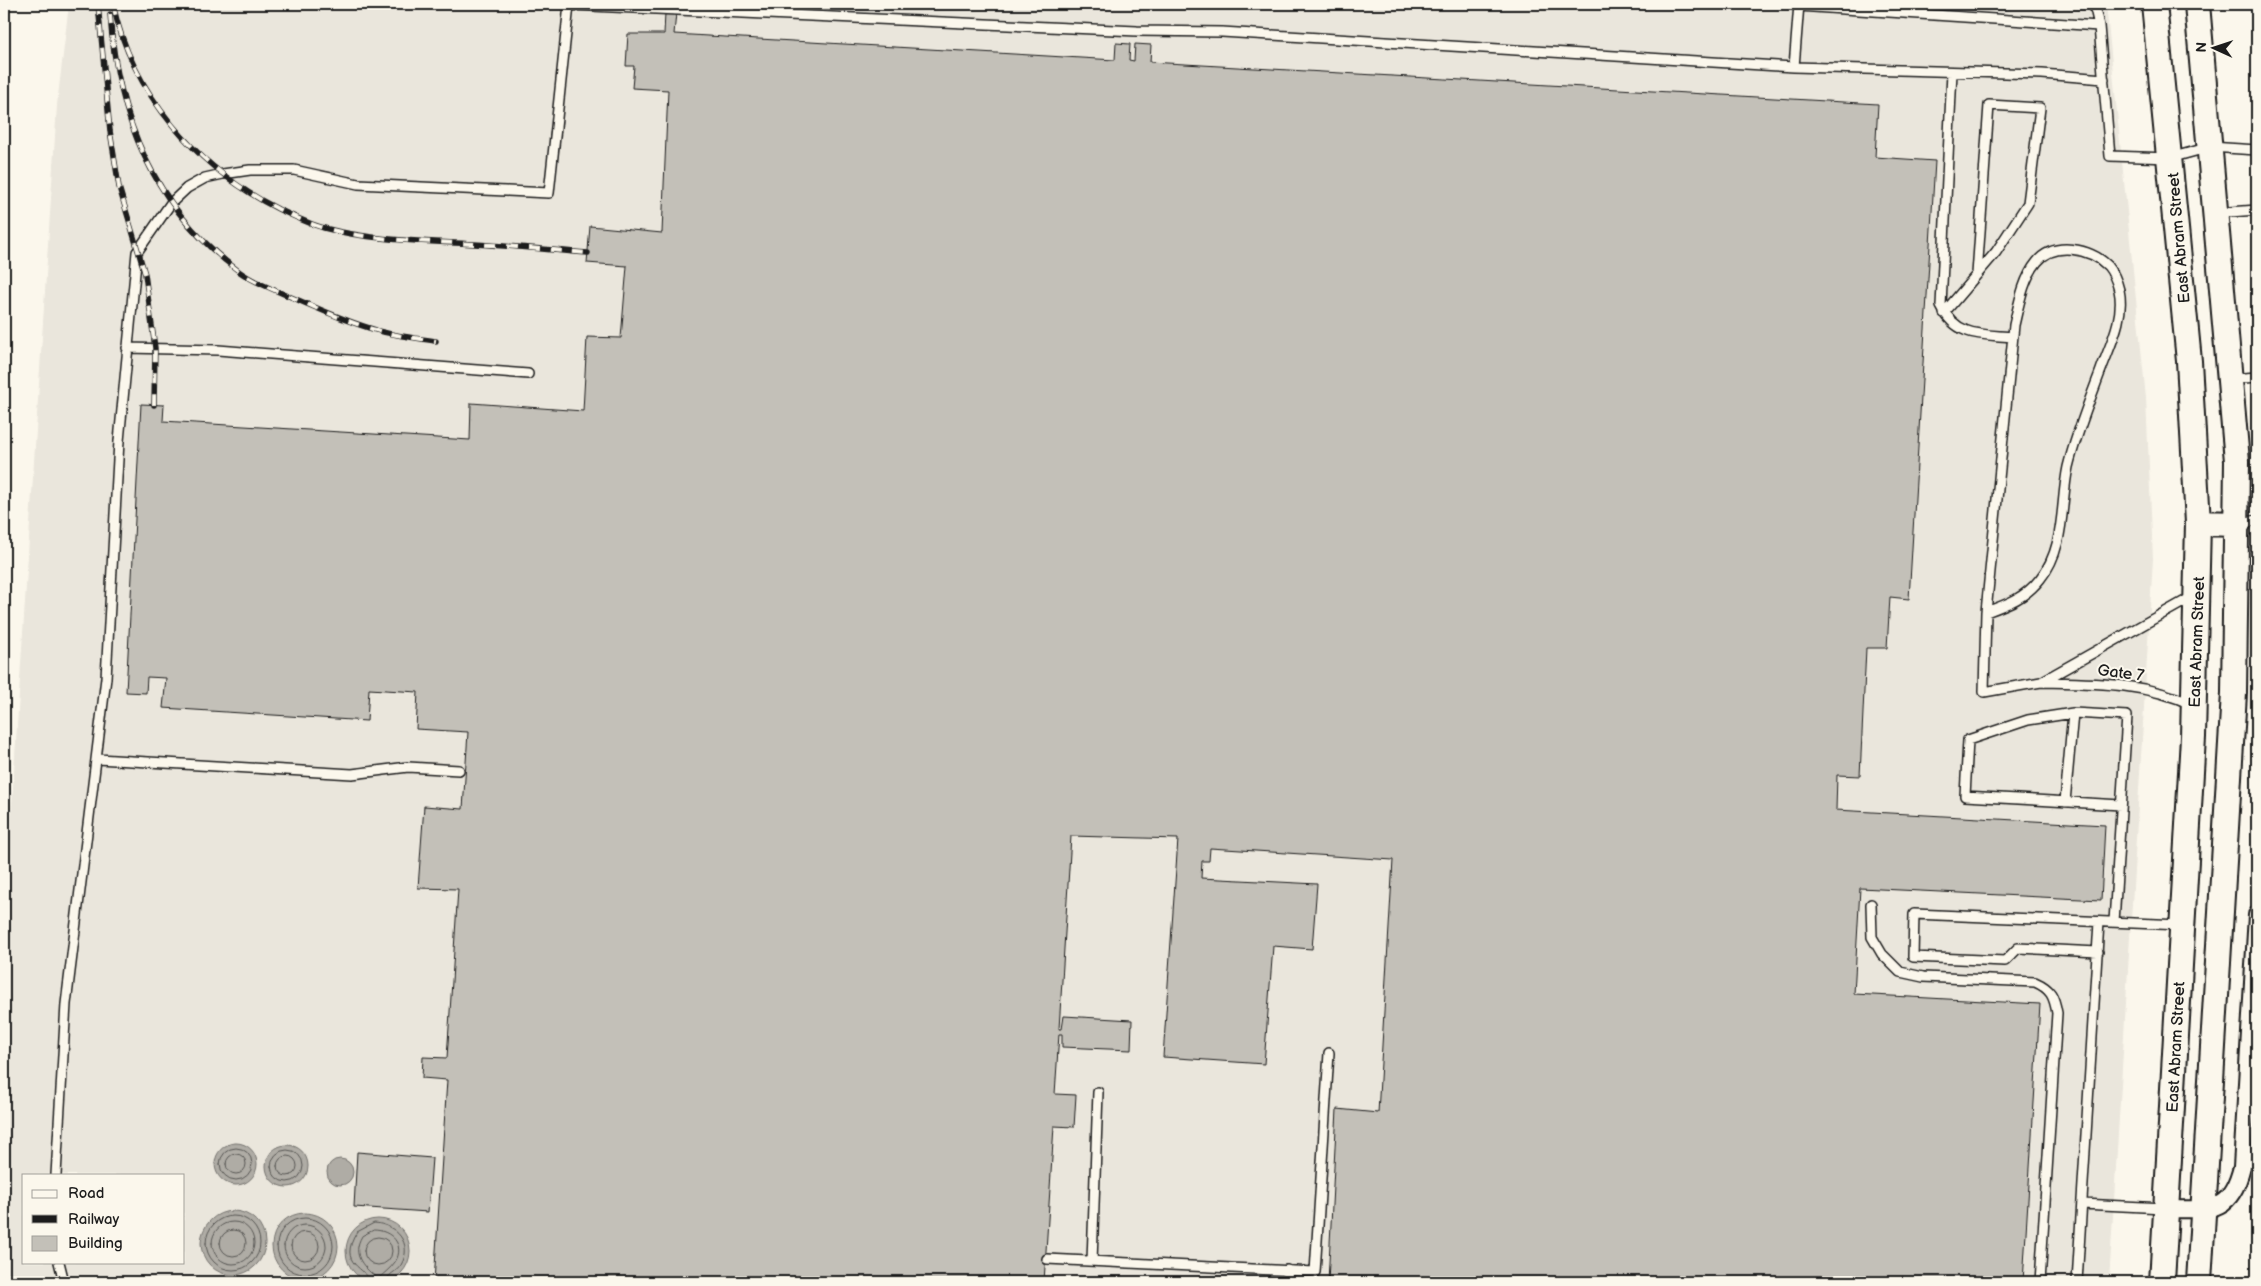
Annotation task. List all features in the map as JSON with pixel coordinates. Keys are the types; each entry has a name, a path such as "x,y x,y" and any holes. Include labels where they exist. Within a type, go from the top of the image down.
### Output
{"main road":[{"path":"2197,4 2237,461 2248,522 2234,694 2199,1282"},
{"name":"East Abram Street","path":"2153,11 2170,158 2189,360 2198,523 2194,706 2162,1282"},
{"path":"2198,523 2248,522"},
{"path":"2182,925 2220,927"}],"street":[{"path":"2166,1208 2204,1209 2220,1205 2232,1197 2238,1184 2252,1094 2257,915"}],"lane":[{"path":"2094,4 2099,26 2110,156 2170,158 2210,147 2257,150"},
{"path":"56,1174 66,1004 98,759 106,678 118,441 137,252 171,203 187,188 205,178 250,170 294,170 358,184 550,193 569,5 1137,31 1222,32 1794,67 2042,74 2104,79"},
{"path":"1794,67 1798,5 1871,7 2099,26"},
{"path":"1952,72 1941,306 1953,325 1964,330 2013,337"},
{"path":"1944,313 1996,252 2028,203 2040,108 1989,105 1977,274"},
{"path":"2216,213 2257,210"},
{"path":"1986,612 2016,602 2040,579 2057,549 2068,467 2119,317 2119,291 2108,267 2096,257 2084,252 2059,249 2047,251 2036,262 2026,280 2019,302 2013,337 1986,612 1984,692 2041,682 2197,594"},
{"path":"127,348 218,350 528,374"},
{"path":"2231,379 2257,377"},
{"name":"Gate 7","path":"2041,682 2114,684 2174,696 2194,706"},
{"path":"2114,922 2122,805 2127,716 2073,713 2028,720 1968,740 1965,796 2122,805"},
{"path":"2065,802 2073,713"},
{"path":"98,759 352,774 408,767 458,770"},
{"path":"1871,904 1872,937 1882,954 1900,972 1923,977 2035,982 2049,988 2055,998 2057,1013 2040,1282"},
{"path":"2098,952 2018,948 2005,961 1913,957 1914,914 2182,925"},
{"path":"2077,1282 2099,922"},
{"path":"1047,1259 1315,1272 1329,1053"},
{"path":"1092,1261 1098,1092"},
{"path":"2082,1204 2166,1208"},
{"path":"60,1264 64,1282"},
{"path":"1286,1282 1287,1270"}],"shaded area":[{"path":"69,4 2106,4 2146,398 2153,559 2109,1282 4,1282 4,927 57,105"}],"water":[{"path":"232,1143 240,1143 251,1149 257,1164 251,1179 240,1185 232,1185 221,1179 215,1168 215,1160 221,1149"},
{"path":"283,1145 291,1145 302,1151 308,1166 302,1181 291,1187 283,1187 272,1181 266,1170 266,1162 272,1151"},
{"path":"340,1159 349,1163 353,1172 349,1181 340,1185 331,1181 327,1172 331,1163"},
{"path":"227,1211 239,1211 256,1220 263,1231 265,1243 263,1255 256,1266 239,1275 227,1275 215,1270 206,1261 201,1249 201,1237 206,1225 215,1216"},
{"path":"305,1213 318,1216 328,1223 335,1233 338,1246 335,1259 328,1269 318,1276 305,1279 292,1276 282,1269 275,1259 272,1246 275,1233 282,1223 292,1216"},
{"path":"372,1219 384,1219 401,1228 408,1239 410,1251 408,1263 401,1274 384,1283 372,1283 360,1278 351,1269 346,1257 346,1245 351,1233 360,1224"}],"building":[{"path":"665,13 676,13 674,34 1115,60 1116,43 1130,44 1129,60 1134,61 1135,44 1151,45 1150,62 1878,104 1875,157 1935,161 1909,599 1890,597 1887,648 1866,648 1860,776 1837,775 1836,810 2105,825 2101,900 1860,888 1854,994 2040,1004 2023,1282 1328,1282 1337,1109 1378,1113 1393,860 1210,848 1209,861 1202,861 1201,878 1317,884 1312,949 1273,946 1264,1064 1163,1057 1178,839 1071,836 1059,1029 1062,1029 1064,1016 1132,1020 1131,1050 1062,1047 1062,1034 1059,1034 1055,1094 1076,1095 1074,1127 1054,1126 1044,1282 434,1282 447,1080 422,1078 423,1057 447,1058 458,889 418,888 424,806 463,809 468,732 416,729 418,692 369,689 367,721 163,708 166,678 147,677 146,693 126,692 141,404 164,405 163,421 470,440 471,403 583,411 587,337 621,338 627,266 587,263 590,226 662,233 668,90 632,88 634,66 626,66 628,34 664,34"},
{"path":"357,1152 432,1158 428,1212 354,1207"}],"railway":[{"path":"98,4 110,131 119,187 145,274 155,348 154,405"},
{"path":"113,4 122,37 135,68 152,98 172,125 195,150 221,172 248,192 278,209 318,226 361,236 588,253"},
{"path":"110,14 114,52 121,89 145,158 163,190 184,220 210,247 252,280 323,311 383,332 436,341"}]}
